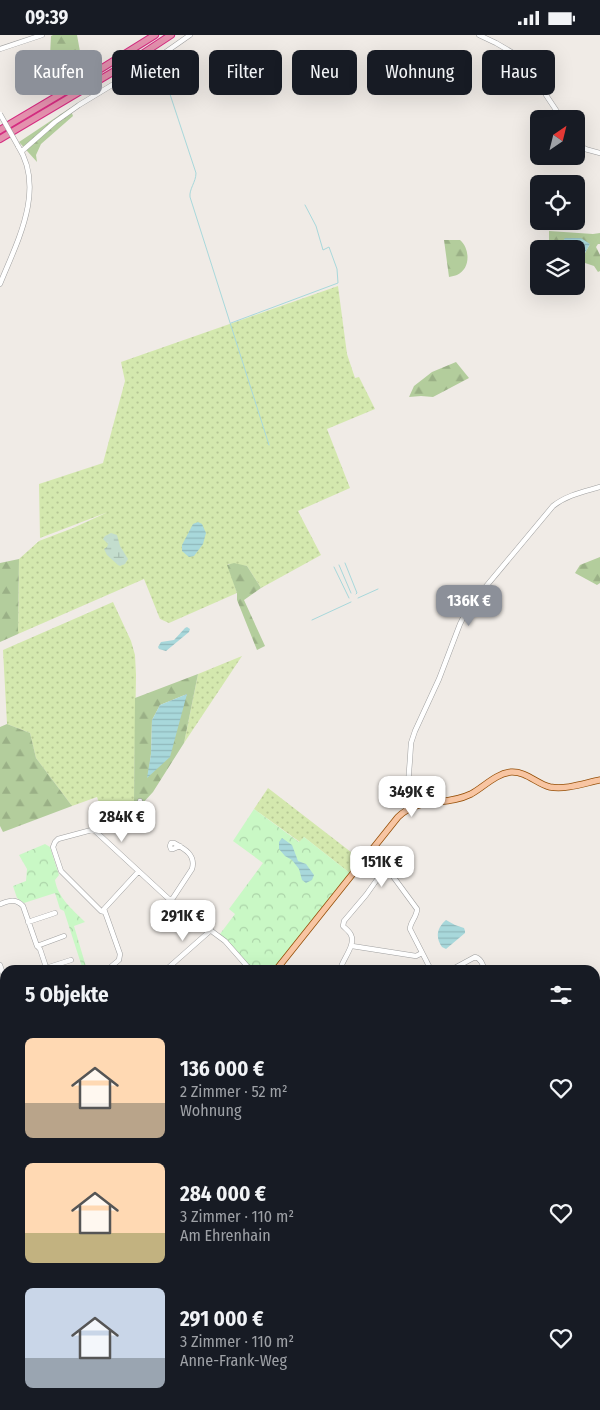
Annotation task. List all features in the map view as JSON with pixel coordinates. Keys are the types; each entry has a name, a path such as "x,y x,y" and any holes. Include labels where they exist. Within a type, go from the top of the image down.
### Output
{"highway":[{"path":"0,130 155,35"},
{"path":"0,139 133,60 171,35"}],"main road":[{"path":"280,965 398,817 406,810 420,804 460,798 471,794 505,773 521,773 552,788 600,780"}],"street":[{"path":"0,49 42,35"},
{"path":"22,151 79,105 160,57 190,35"},
{"path":"479,35 530,63 556,110"},
{"path":"0,114 22,151 28,171 30,194 28,211 22,231 0,284"},
{"path":"585,149 600,153"},
{"path":"406,810 411,743 464,615 553,506 568,497 600,487"},
{"path":"105,912 101,911 61,871 53,847 58,839 99,828 140,807 140,801"},
{"path":"92,829 171,901 225,941 246,965"},
{"path":"171,901 193,865 189,852 180,846"},
{"path":"342,965 353,941 352,936 343,926 344,921 366,895 381,873 386,871 392,875 417,909 417,914 410,925 410,929 429,965"},
{"path":"113,965 119,960 120,954 104,909 138,872"},
{"path":"0,904 12,900 19,901 23,906 45,965"},
{"path":"28,922 55,913"},
{"path":"172,965 211,930"},
{"path":"37,946 64,936"},
{"path":"352,946 416,956 422,953"},
{"path":"460,965 475,957 483,965"},
{"path":"57,965 71,960"}],"green space":[{"path":"77,35 80,50 50,50 51,36"},
{"path":"70,108 73,116 41,144 36,155 37,162 19,142"},
{"path":"549,231 600,233 600,244 596,247 600,255 600,271 598,272 594,266 585,263 585,253 590,244 585,245 585,240 549,240"},
{"path":"444,240 460,240 466,248 468,258 462,272 449,277"},
{"path":"338,286 347,354 355,378 359,377 375,409 327,429 350,488 298,511 321,555 261,588 247,566 228,564 237,593 169,623 160,619 144,579 18,634 19,559 39,541 108,512 40,538 39,484 103,463 125,381 121,362"},
{"path":"456,362 469,378 433,397 409,397 414,386 432,372"},
{"path":"111,533 117,535 120,546 128,559 125,564 120,566 107,555 104,549 108,544 103,539"},
{"path":"600,557 600,583 597,585 575,573 580,565"},
{"path":"19,559 18,634 0,642 0,563"},
{"path":"234,563 247,566 261,588 244,600 265,646 257,650 237,600 237,593 227,565"},
{"path":"113,602 131,641 135,655 134,802 141,805 105,820 97,797 72,806 36,758 30,733 7,724 3,650"},
{"path":"242,656 184,743 198,674"},
{"path":"198,674 184,743 153,792 141,805 134,802 135,698","holes":["187,694 148,777 152,720 160,705"]},
{"path":"7,724 30,733 36,758 72,806 3,832 0,826 0,727"},
{"path":"268,788 360,859 351,874 304,837 300,842 254,809"},
{"path":"254,809 299,842 304,837 351,874 279,965 248,965 220,934 235,914 229,909 263,863 233,841"},
{"path":"45,844 50,847 59,875 55,880 59,892 66,903 85,922 74,926 86,965 81,965 64,911 60,909 55,893 24,903 17,898 13,886 26,881 27,869 19,855"}],"water":[{"path":"565,238 581,238 584,240 564,240"},
{"path":"585,241 590,244 585,253"},
{"path":"198,522 202,524 206,533 203,544 194,556 189,557 182,551 182,545 193,524"},
{"path":"187,627 190,629 189,632 166,651 159,649 158,647 161,642 174,640"},
{"path":"187,694 170,757 147,778 151,754 152,720 160,705"},
{"path":"282,838 292,845 298,861 306,864 314,875 312,880 306,883 302,880 299,869 279,849 279,842"},
{"path":"446,920 464,928 465,933 446,949 440,943 438,933"}],"waterway":[{"path":"170,95 196,173 190,197 269,445"},
{"path":"231,323 338,283 337,269 329,247 323,250 316,226 305,205"},
{"path":"345,563 356,594"},
{"path":"339,565 351,593"},
{"path":"334,567 349,598"},
{"path":"358,598 378,589"},
{"path":"312,620 351,602"}]}
